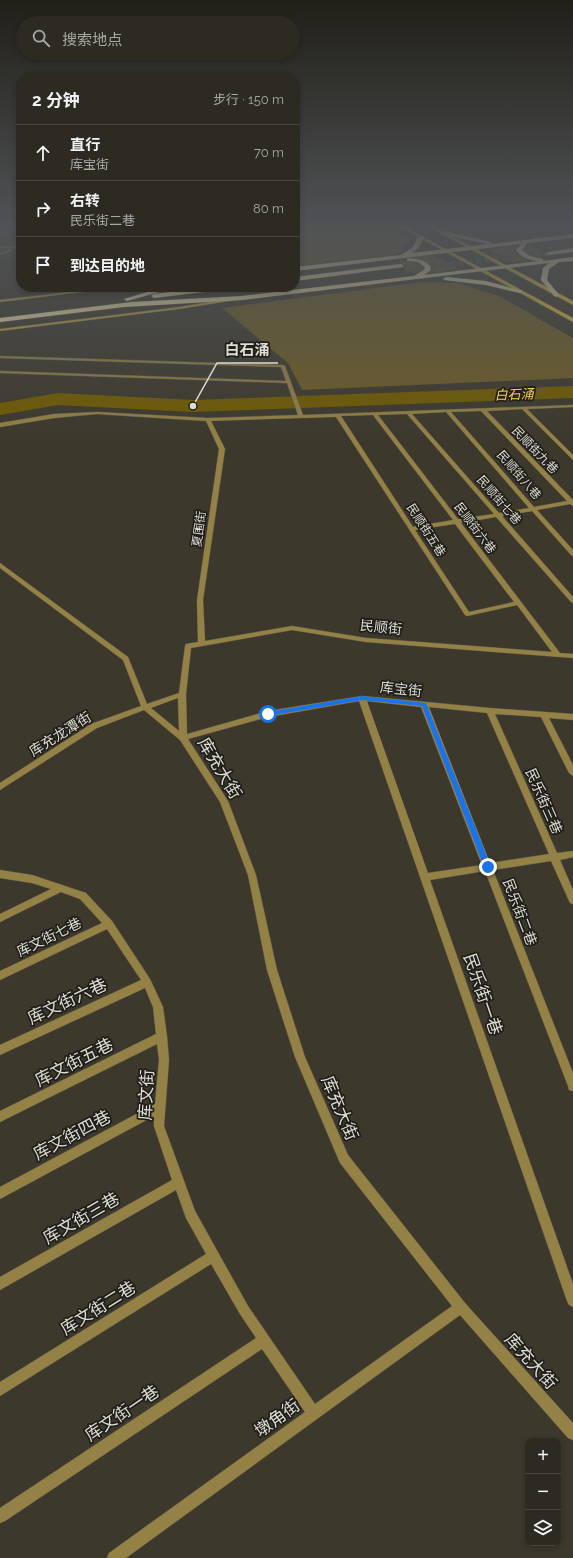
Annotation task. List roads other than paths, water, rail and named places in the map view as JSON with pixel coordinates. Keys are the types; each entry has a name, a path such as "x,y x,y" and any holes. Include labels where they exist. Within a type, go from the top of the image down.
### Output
{"highway":[{"path":"125,302 144,296"},
{"path":"0,320 168,296"},
{"path":"24,310 189,296"},
{"path":"125,302 242,298 260,296"}],"main road":[{"path":"529,296 573,320"},
{"path":"558,296 573,303"}],"street":[{"path":"0,301 41,296"},
{"path":"0,330 178,308 242,298"},
{"path":"0,357 283,366 300,415"},
{"path":"0,372 288,382"},
{"path":"566,406 573,413"},
{"path":"0,425 54,416 97,414 208,420 300,415 338,416 573,406"},
{"path":"524,408 573,458"},
{"name":"民顺街九巷","path":"483,410 573,503"},
{"name":"民顺街八巷","path":"448,411 573,554"},
{"name":"民顺街七巷","path":"409,413 573,601"},
{"name":"民顺街六巷","path":"375,414 558,655"},
{"name":"民顺街五巷","path":"338,416 467,614 518,602"},
{"name":"夏围街","path":"202,644 200,600 222,449 208,420"},
{"path":"412,529 573,503"},
{"name":"库充大街","path":"0,565 126,659 145,707 183,738 224,801 252,875 272,970 300,1057 344,1159 461,1307 573,1433"},
{"name":"民顺街","path":"188,646 292,628 366,640 573,656"},
{"name":"库充大街","path":"183,738 182,694 188,646"},
{"name":"库充龙潭街","path":"0,787 94,726 182,694"},
{"name":"库宝街","path":"183,738 268,714 362,698 490,711 573,717"},
{"name":"民乐街一巷","path":"362,698 573,1301"},
{"name":"民乐街二巷","path":"424,704 573,1086"},
{"name":"民乐街三巷","path":"490,711 573,900"},
{"path":"544,715 573,773"},
{"path":"424,877 573,854"},
{"name":"库文街","path":"0,874 32,879 83,896 109,924 147,982 158,1007 162,1036 164,1060 159,1126 190,1214 244,1310 314,1414"},
{"path":"0,918 61,888"},
{"name":"库文街七巷","path":"0,976 109,924"},
{"name":"库文街六巷","path":"0,1050 147,982"},
{"name":"库文街五巷","path":"0,1117 162,1036"},
{"name":"库文街四巷","path":"0,1193 160,1107"},
{"name":"库文街三巷","path":"0,1284 178,1182"},
{"name":"库文街二巷","path":"0,1388 213,1256"},
{"name":"墩角街","path":"114,1558 461,1307"},
{"name":"库文街一巷","path":"0,1516 264,1340"}],"waterway":[{"name":"白石涌","path":"0,409 58,399 193,406 573,392"}],"place":[{"name":"白石涌","path":"193,406"}]}
